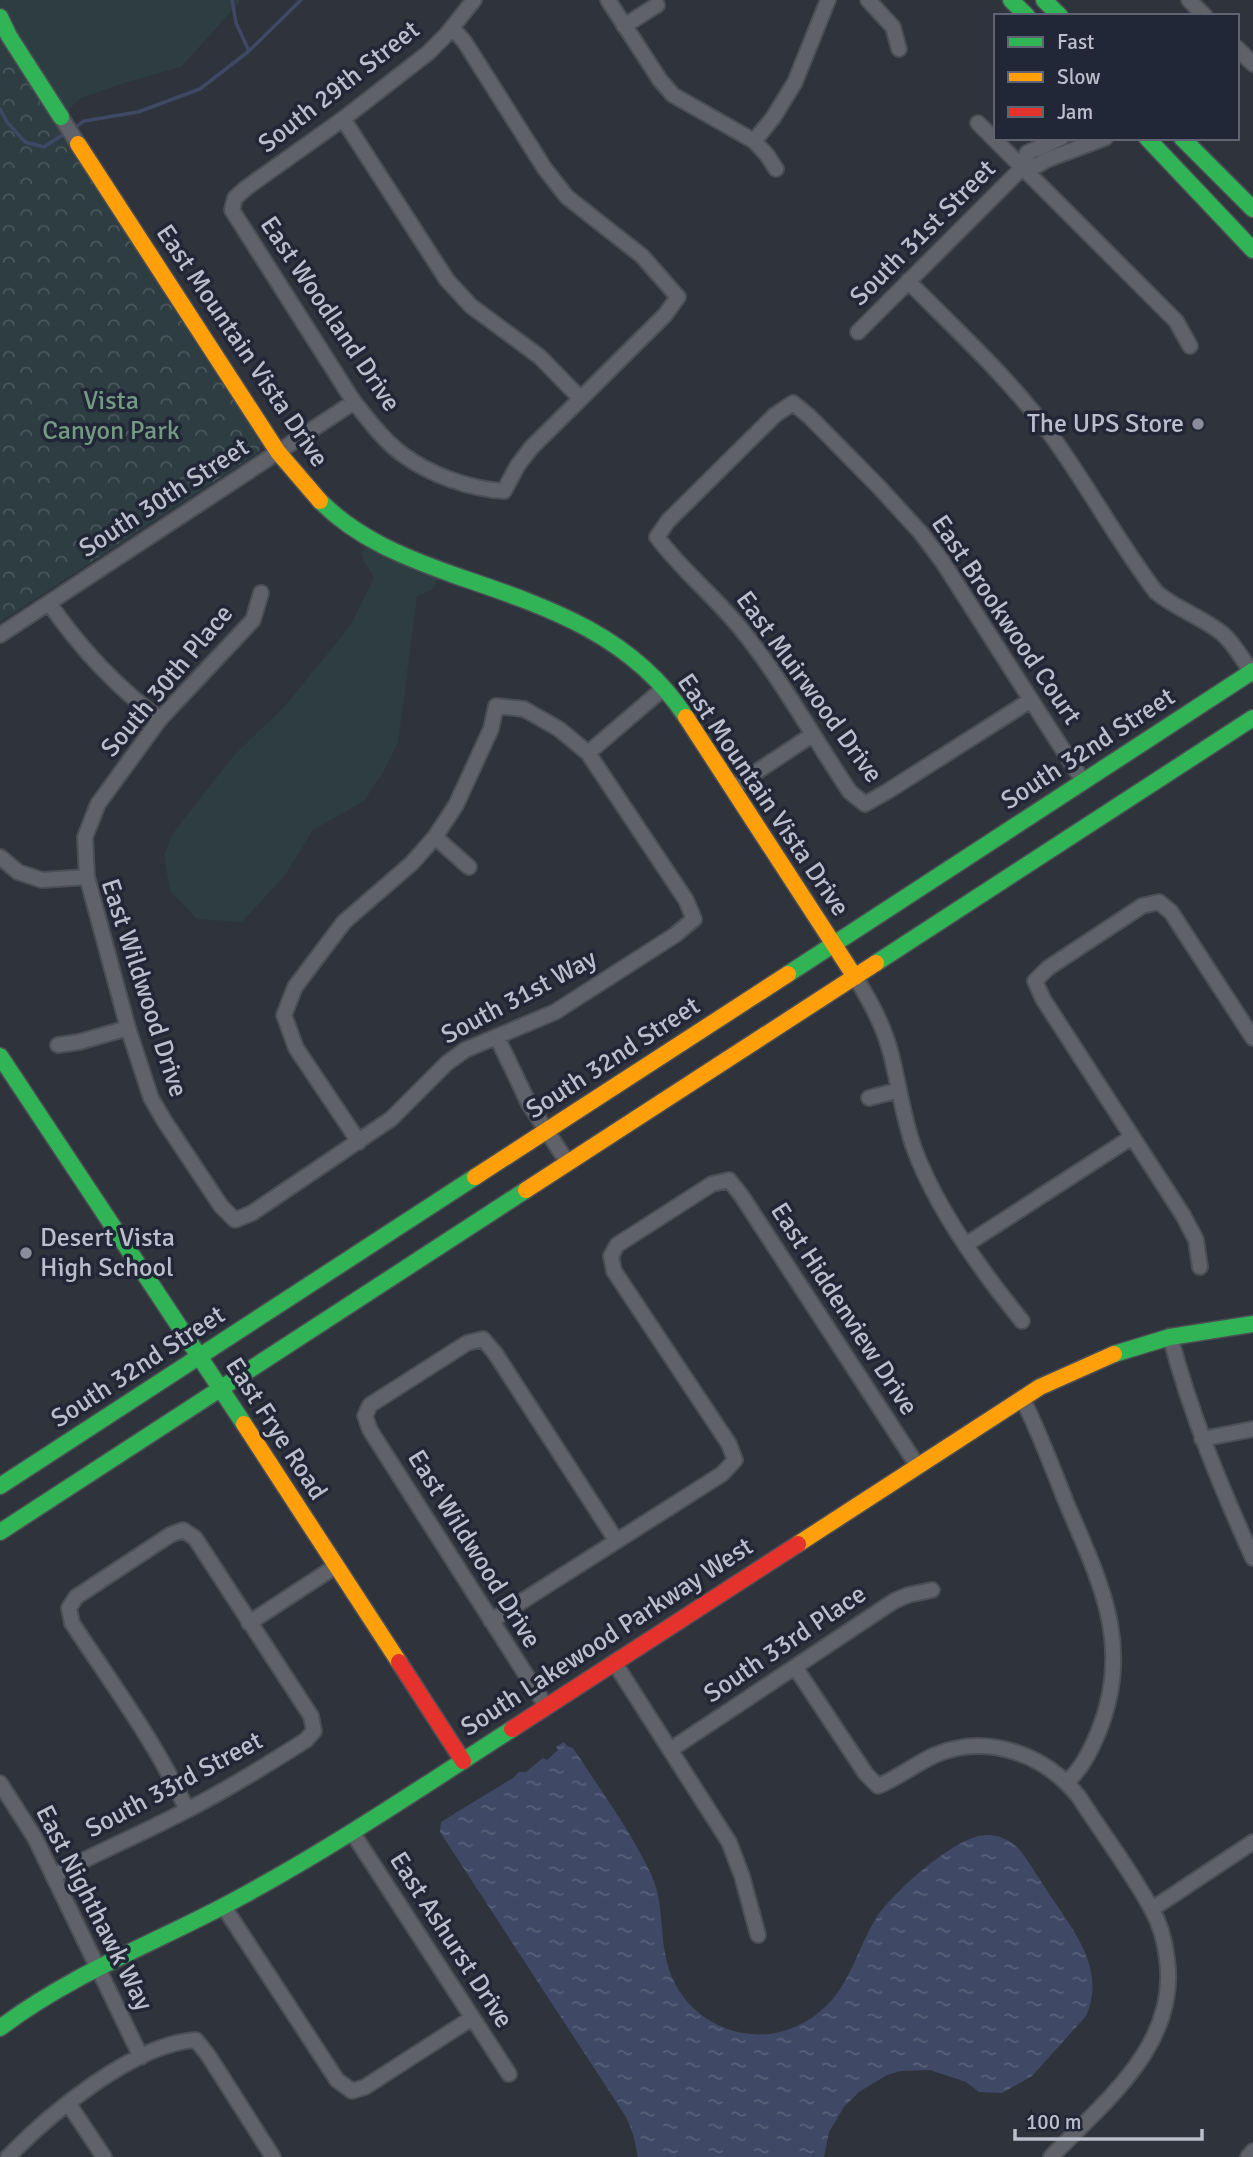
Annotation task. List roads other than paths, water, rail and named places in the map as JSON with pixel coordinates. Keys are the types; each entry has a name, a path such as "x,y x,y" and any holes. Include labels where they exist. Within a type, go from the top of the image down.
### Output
{"street":[{"name":"South 29th Street","path":"232,210 236,198 246,188 343,119 428,53 474,0"},
{"path":"608,0 660,80 673,95 754,141 776,169"},
{"path":"754,141 773,118 795,82 828,0"},
{"path":"868,0 893,27 899,49"},
{"path":"1011,0 1025,14"},
{"path":"1044,0 1058,14"},
{"path":"1189,0 1203,14"},
{"path":"624,26 657,5"},
{"name":"East Mountain Vista Drive","path":"0,17 9,36 78,144 278,452 313,495 331,512 388,550 570,617 620,647 664,688 855,977 879,1020 891,1051 913,1146 920,1164 967,1244 995,1287 1022,1321"},
{"path":"343,119 447,280 471,306 540,357 580,398 665,315 678,297 642,256 566,197 545,169 464,41 452,28"},
{"path":"1239,50 1253,64"},
{"path":"978,123 994,139"},
{"path":"995,140 1176,321 1190,346"},
{"name":"South 31st Street","path":"858,332 1022,168 1027,153 1089,140"},
{"path":"1149,140 1253,250"},
{"path":"1184,140 1253,209"},
{"name":"East Woodland Drive","path":"232,210 354,402 402,454 432,471 483,489 504,491 531,448 580,398"},
{"path":"908,281 1018,393 1066,457 1156,592 1166,601 1222,634 1236,648 1253,673"},
{"name":"South 30th Street","path":"0,635 354,402"},
{"name":"East Brookwood Court","path":"657,537 668,521 775,415 793,402 921,533 942,561 1083,781"},
{"name":"East Muirwood Drive","path":"657,537 670,555 745,634 850,792 865,804 1031,700"},
{"name":"South 30th Place","path":"87,877 85,837 98,804 160,719 253,620 261,593"},
{"path":"49,603 96,664 117,685 160,719"},
{"name":"South 32nd Street","path":"0,1486 1253,673"},
{"path":"359,1142 296,1048 284,1015 295,986 344,922 412,863 435,837 456,805 491,729 496,706 524,709 559,729 588,753 664,688"},
{"path":"0,1532 1253,718"},
{"path":"732,788 812,735"},
{"name":"South 31st Way","path":"235,1220 252,1213 391,1119 447,1063 466,1050 555,1012 675,935 694,919 687,900 588,753"},
{"path":"435,837 469,867"},
{"name":"East Wildwood Drive","path":"0,857 18,872 41,880 87,877 128,1028 151,1098 221,1206 235,1220"},
{"path":"1200,1267 1196,1240 1183,1215 1043,999 1035,981 1048,968 1142,906 1159,902 1171,912 1253,1038"},
{"path":"58,1045 128,1028"},
{"path":"497,1037 529,1104 568,1163"},
{"name":"East Frye Road","path":"0,1056 221,1388 463,1761"},
{"path":"869,1098 899,1090"},
{"path":"967,1244 1132,1137"},
{"name":"East Hiddenview Drive","path":"616,1540 722,1474 735,1460 729,1444 614,1270 611,1255 617,1245 712,1184 729,1180 741,1195 917,1465"},
{"name":"South Lakewood Parkway West","path":"0,2028 49,1993 291,1870 1022,1398 1072,1370 1121,1350 1170,1336 1253,1324"},
{"path":"1170,1336 1202,1439 1253,1558"},
{"name":"East Wildwood Drive","path":"546,1706 370,1430 365,1416 370,1405 467,1343 482,1339 495,1353 616,1540"},
{"path":"1022,1398 1101,1586 1114,1643 1109,1702 1081,1769 1068,1783"},
{"path":"1202,1439 1253,1429"},
{"path":"187,1810 157,1754 72,1623 69,1608 76,1597 170,1535 183,1530 195,1538 249,1623 336,1566"},
{"path":"491,1621 616,1540"},
{"name":"South 33rd Place","path":"670,1750 894,1601 932,1590"},
{"name":"South 33rd Street","path":"53,1876 187,1810 278,1758 306,1740 314,1731 311,1716 249,1623"},
{"path":"614,1662 730,1842 743,1876 758,1935"},
{"path":"795,1667 866,1774 878,1786 936,1755 964,1746 995,1747 1041,1762 1068,1783 1079,1797 1152,1909 1165,1946 1169,1972 1168,1994 1159,2030 1131,2071 1051,2157"},
{"name":"East Nighthawk Way","path":"0,1783 6,1805 35,1838 141,2057"},
{"name":"East Ashurst Drive","path":"352,1832 509,2074"},
{"path":"1152,1909 1253,1842"},
{"path":"224,1906 337,2080 352,2091 365,2087 472,2018"},
{"path":"8,2157 33,2131 107,2076 178,2041 196,2040 273,2157"},
{"path":"68,2103 104,2157"},
{"path":"1248,2157 1253,2151"}],"water":[{"path":"564,1742 573,1748 603,1793 632,1838 654,1880 665,1953 675,1984 694,2008 720,2026 751,2034 771,2034 799,2025 816,2014 841,1988 870,1928 885,1906 942,1855 973,1838 985,1835 1004,1838 1019,1849 1079,1939 1086,1954 1092,1984 1086,2016 1032,2076 1002,2093 979,2092 966,2082 930,2070 901,2071 887,2075 859,2092 844,2107 829,2132 824,2157 638,2157 626,2117 440,1832 441,1822 519,1772 526,1772 543,1758 547,1760 558,1750 556,1747"}],"waterway":[{"path":"232,0 236,23 249,51"},
{"path":"74,128 84,121 138,112 200,89 249,51 301,0"},
{"path":"0,109 7,122 25,142 44,147 67,132"}],"place":[{"name":"The UPS Store","path":"1198,424"},
{"name":"Desert Vista High School","path":"26,1253"}],"park label":[{"name":"Vista Canyon Park","path":"111,416"}]}
